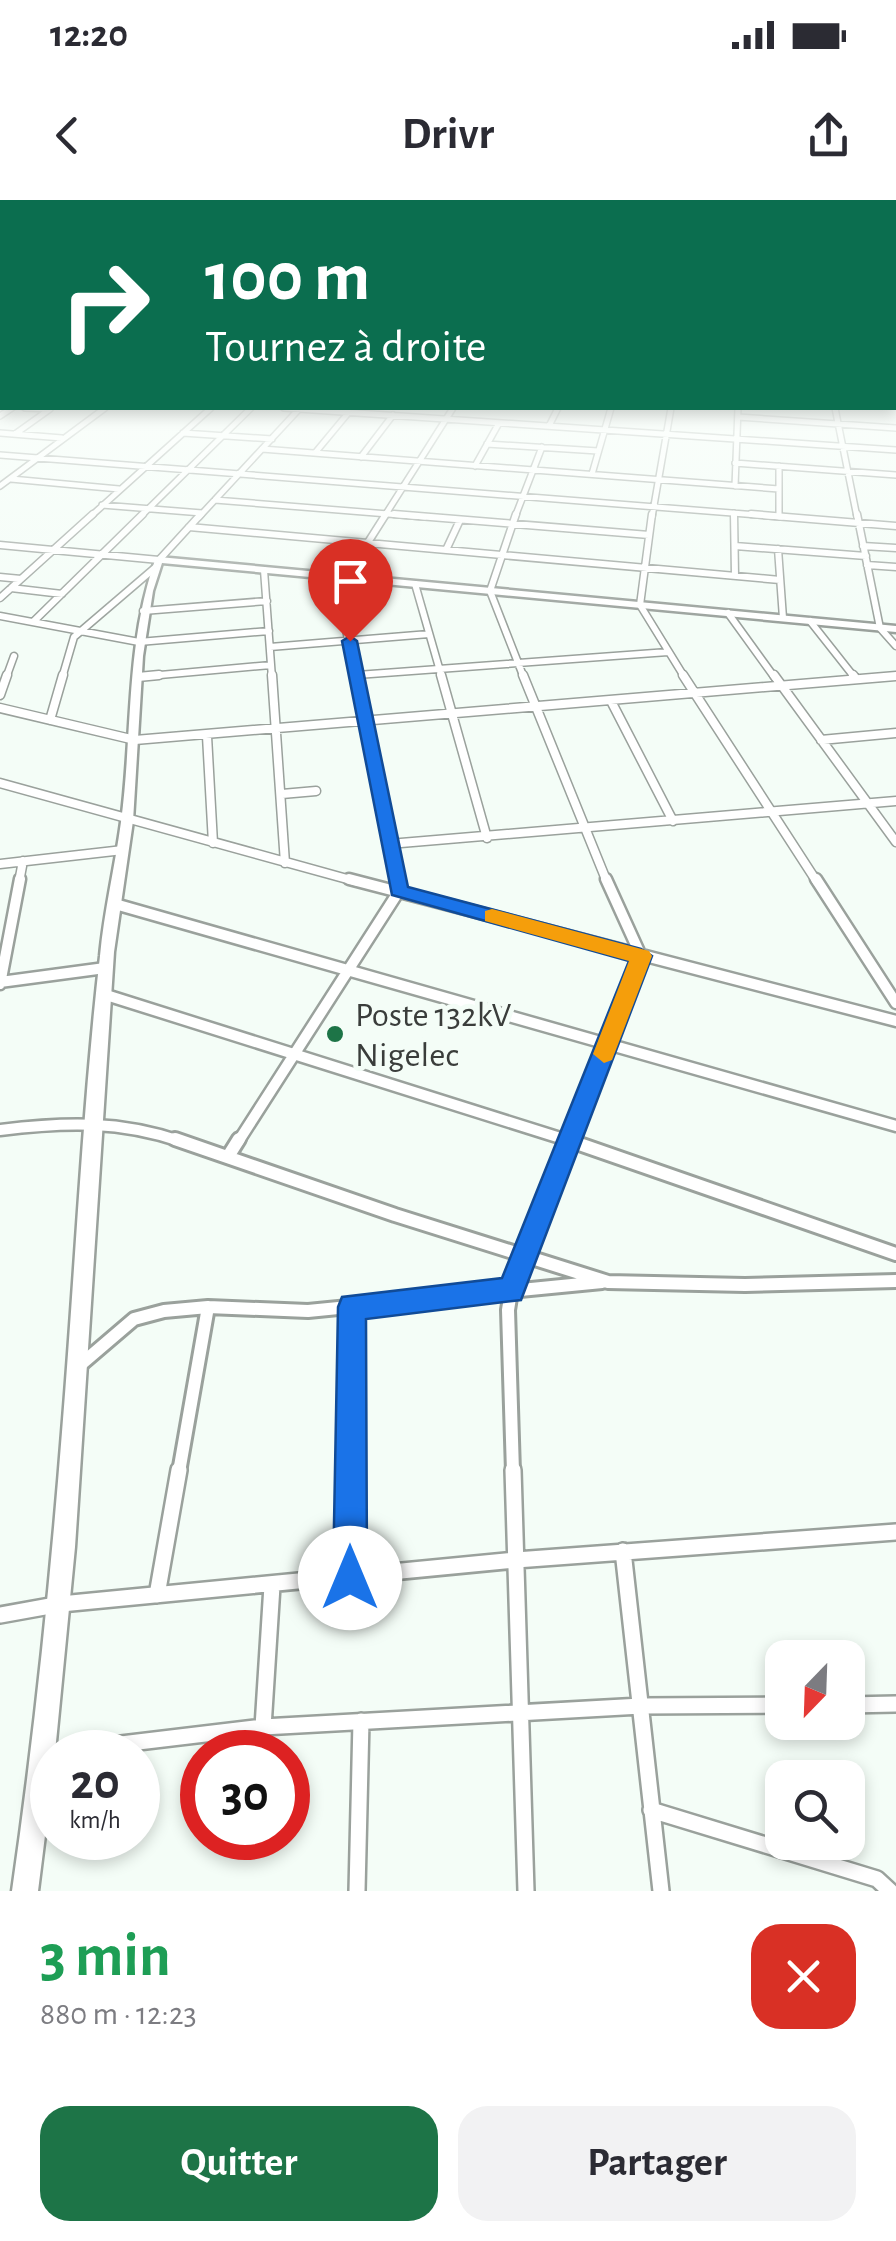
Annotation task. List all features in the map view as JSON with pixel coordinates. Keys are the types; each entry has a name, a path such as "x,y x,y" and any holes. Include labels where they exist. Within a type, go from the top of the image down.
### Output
{"street":[{"path":"0,482 24,468"},
{"path":"0,598 141,468"},
{"path":"165,468 896,526"},
{"path":"50,720 69,646 79,632 158,563 244,468"},
{"path":"229,1156 399,891 341,577 416,468"},
{"path":"503,468 779,489"},
{"path":"592,474 594,468"},
{"path":"659,468 640,605 896,1004"},
{"path":"735,468 735,486"},
{"path":"779,468 779,518"},
{"path":"812,468 896,474"},
{"path":"33,622 188,470"},
{"path":"526,1891 508,1360 511,1290 641,956 583,830 490,591 532,470"},
{"path":"849,470 880,628 896,646"},
{"path":"9,479 119,489"},
{"path":"215,500 650,535"},
{"path":"102,504 202,513"},
{"path":"734,514 735,576"},
{"path":"446,550 460,520"},
{"path":"189,527 780,580"},
{"path":"0,545 158,563 896,629"},
{"path":"734,546 867,560 896,567"},
{"path":"864,546 896,548"},
{"path":"778,549 783,618"},
{"path":"48,1730 61,1604 105,968 127,820 143,611 158,563"},
{"path":"264,570 286,862"},
{"path":"0,577 20,579"},
{"path":"416,584 487,838"},
{"path":"11,588 62,594"},
{"path":"143,611 267,601"},
{"path":"728,613 896,842"},
{"path":"0,616 140,642 269,632"},
{"path":"810,620 856,680"},
{"path":"270,647 429,634"},
{"path":"357,675 668,652"},
{"path":"0,695 14,656"},
{"path":"138,677 271,665"},
{"path":"0,708 135,740 896,676"},
{"path":"611,702 672,821"},
{"path":"821,740 896,733"},
{"path":"207,736 213,843"},
{"path":"0,783 213,843 896,1021"},
{"path":"282,794 316,791"},
{"path":"388,844 896,801"},
{"path":"0,864 123,850"},
{"path":"23,862 0,983 105,968"},
{"path":"114,904 896,1126"},
{"path":"104,994 571,1141 896,1254"},
{"path":"0,1130 69,1121 163,1134 608,1282"},
{"path":"78,1366 134,1319 164,1311 208,1308 283,1312 608,1282 745,1285 896,1281"},
{"path":"350,1578 352,1307"},
{"path":"157,1595 208,1308"},
{"path":"0,1615 61,1604 516,1560 896,1532"},
{"path":"622,1551 660,1891"},
{"path":"263,1727 272,1586"},
{"path":"865,1705 896,1704"},
{"path":"160,1739 263,1727 519,1712 641,1706 765,1706"},
{"path":"357,1891 361,1722"},
{"path":"651,1810 877,1879 890,1891"},
{"path":"25,1891 30,1858"}],"slow traffic":[{"path":"492,916 641,956 604,1054"}],"place":[{"name":"Poste 132kV Nigelec","path":"335,1034"}],"route":[{"path":"350,641 399,891 641,956 511,1290 352,1307 350,1578"}]}
